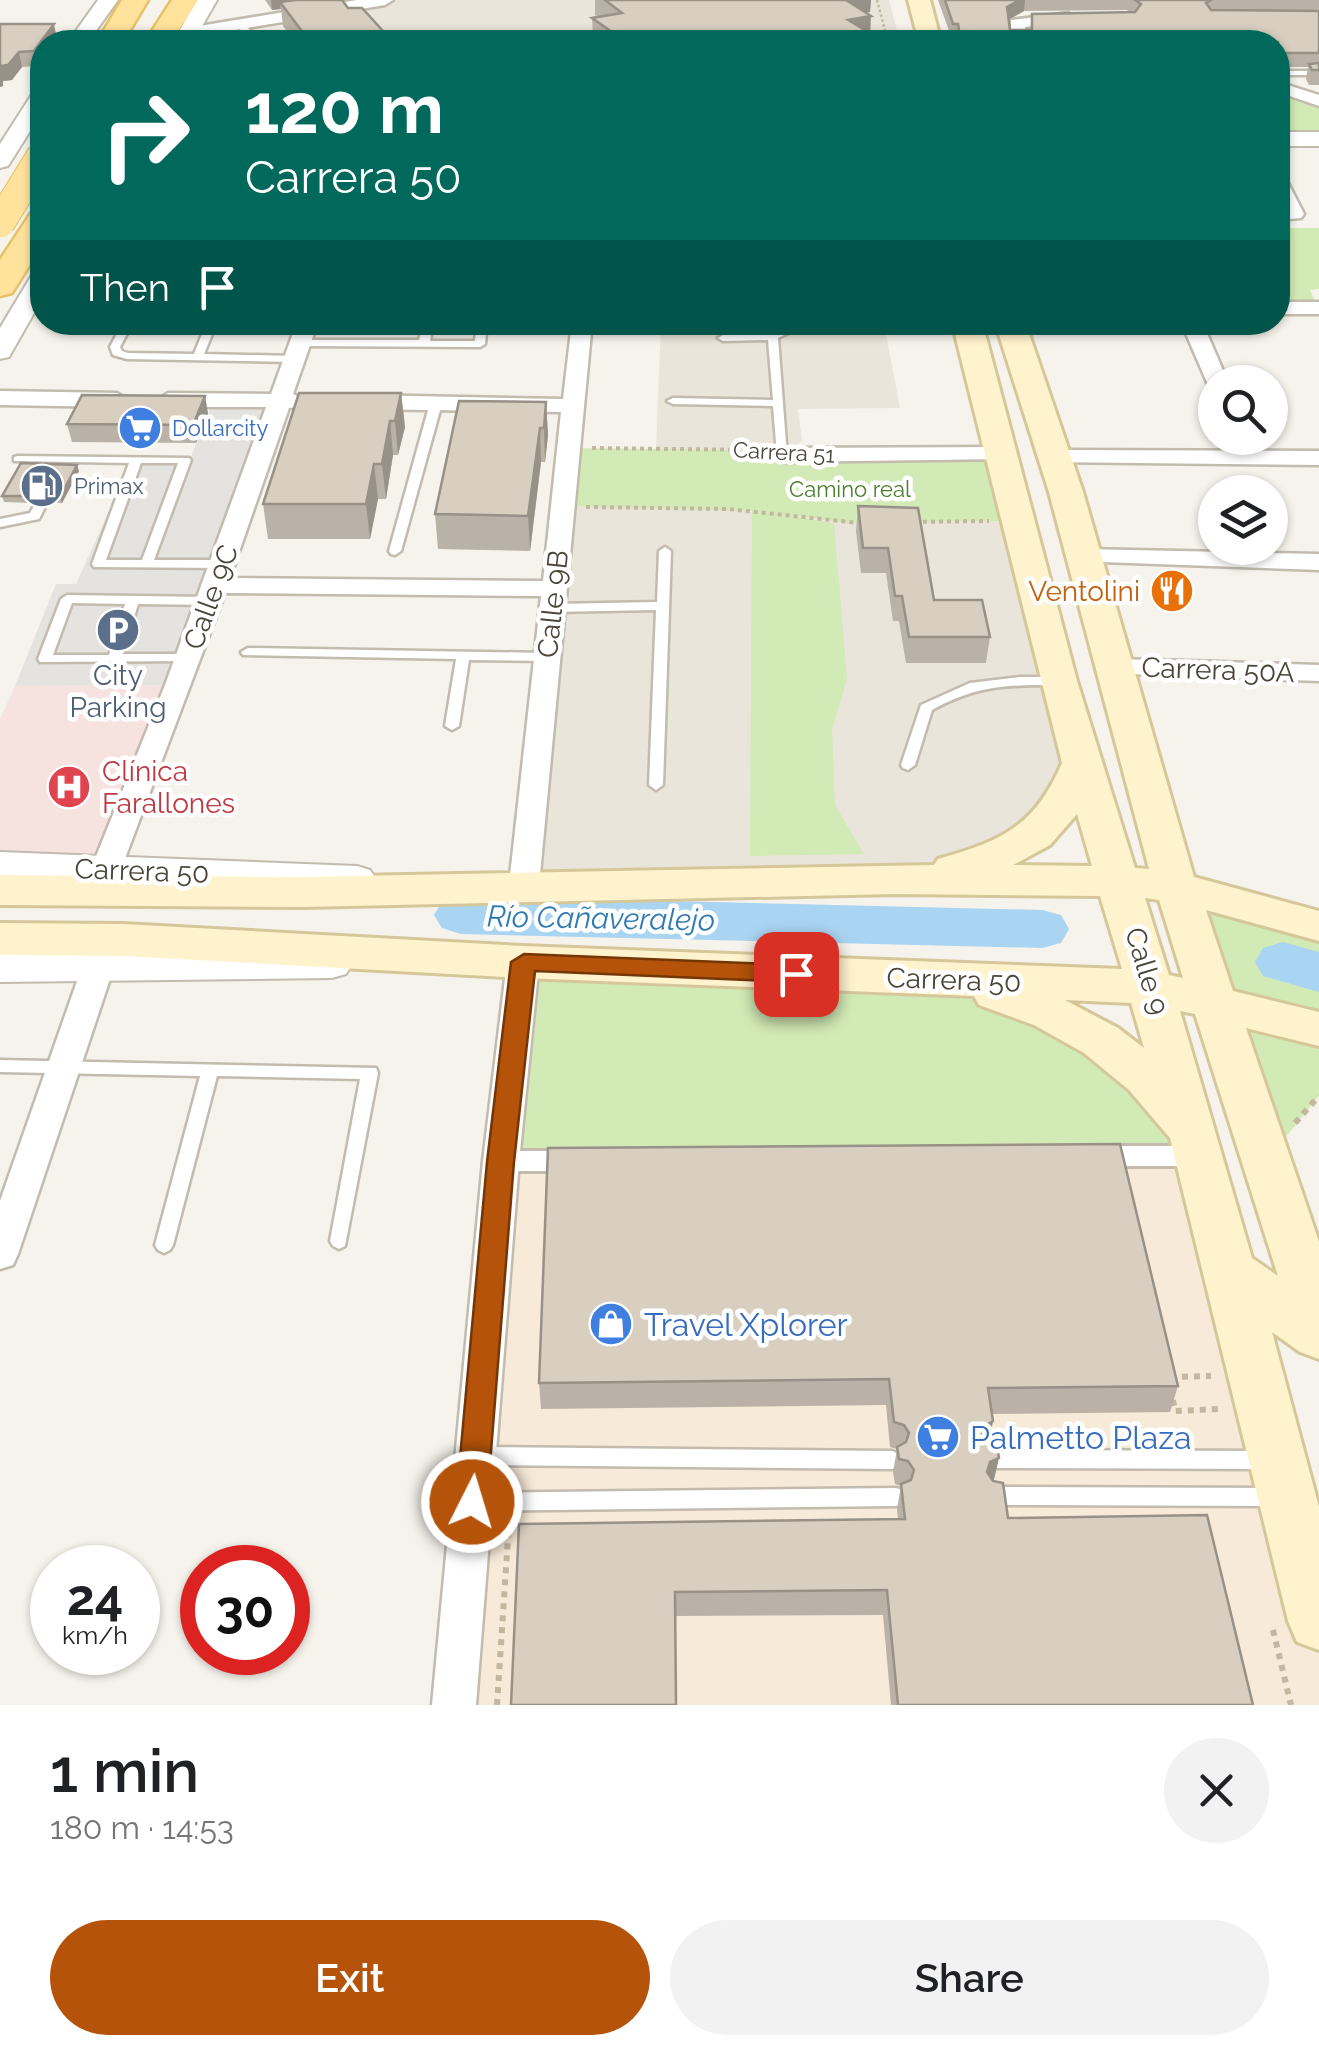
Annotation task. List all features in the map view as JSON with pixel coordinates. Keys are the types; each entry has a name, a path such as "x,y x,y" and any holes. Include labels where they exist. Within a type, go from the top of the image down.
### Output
{"main road":[{"path":"117,30 135,0"},
{"path":"166,30 185,0"},
{"path":"919,0 927,30"},
{"path":"0,223 24,143"},
{"path":"0,286 30,239"},
{"name":"Calle 9","path":"969,335 1058,681 1200,1156 1319,1621"},
{"name":"Calle 9","path":"1014,335 1066,492 1180,896 1319,1321"},
{"path":"978,370 1034,398"},
{"path":"1016,521 1066,492"},
{"path":"895,879 979,862 1035,835 1066,802 1083,761"},
{"name":"Carrera 50","path":"0,890 124,881 524,885 895,879 1180,896 1319,926"},
{"name":"Carrera 50","path":"0,939 110,953 524,962 951,980 1149,979 1212,992 1319,1029"},
{"path":"951,980 1046,1011 1126,1056 1156,1086 1200,1156"},
{"path":"1229,1270 1319,1336"}],"street":[{"path":"87,30 108,0"},
{"path":"190,30 207,0"},
{"path":"216,30 385,0"},
{"path":"1017,30 1016,23 1024,20 1094,18"},
{"path":"1290,92 1319,102"},
{"path":"11,102 30,100"},
{"path":"1290,138 1319,139"},
{"path":"1290,154 1319,154"},
{"path":"0,178 30,172"},
{"path":"0,351 30,299"},
{"path":"1290,308 1319,308"},
{"name":"Calle 9B","path":"524,885 581,335"},
{"path":"1196,335 1209,365"},
{"name":"Calle 9C","path":"124,881 189,658 301,341"},
{"path":"0,398 574,406"},
{"path":"1054,457 1198,450"},
{"name":"Carrera 51","path":"783,456 1000,454"},
{"path":"1288,454 1319,458"},
{"path":"1084,556 1319,562"},
{"path":"217,583 553,599"},
{"name":"Carrera 50A","path":"1117,668 1317,677"},
{"name":"Carrera 50","path":"0,865 124,881"},
{"path":"0,1254 64,1064 110,953"},
{"name":"Carrera 50","path":"0,968 110,953"},
{"path":"454,1705 501,1162 524,962"},
{"path":"1060,1157 1200,1156"},
{"path":"501,1162 613,1160"}],"lane":[{"path":"240,24 245,30"},
{"path":"1305,73 1319,66"},
{"path":"1290,73 1319,74"},
{"path":"122,335 117,353 198,357 301,341 480,344 481,335"},
{"path":"198,357 207,335"},
{"path":"424,344 426,335"},
{"path":"723,338 777,335"},
{"path":"773,337 783,456"},
{"path":"673,401 778,403"},
{"path":"396,552 436,403"},
{"path":"18,459 62,466 185,460 146,564"},
{"path":"136,460 98,564 146,564 217,583"},
{"path":"0,523 34,516 41,503"},
{"path":"656,786 666,551"},
{"path":"189,658 45,659 67,598 133,600 217,583"},
{"path":"553,599 663,606"},
{"path":"115,658 133,600"},
{"path":"248,652 547,657"},
{"path":"452,726 462,656"},
{"path":"908,765 926,708 960,688 985,682 1058,681"},
{"path":"0,1066 64,1064 370,1074 339,1241"},
{"path":"164,1244 210,1070"},
{"path":"476,1456 892,1460"},
{"path":"990,1459 1283,1479"},
{"path":"995,1496 1283,1479"},
{"path":"472,1502 896,1496"}],"path":[{"path":"877,0 885,30"},
{"name":"Carrera 51","path":"569,448 763,450 783,456"},
{"path":"563,506 728,509 864,523"},
{"path":"903,522 1016,521"},
{"path":"1211,1376 1165,1377 1175,1411 1220,1412"}],"shaded area":[{"path":"385,0 889,0 897,30 377,30 352,5"},
{"path":"661,335 886,335 900,408 798,409 802,441 783,455 763,450 656,449"},
{"path":"214,400 278,401 179,685 15,686 56,584 76,584 131,462 189,461"},
{"path":"563,506 728,509 844,523 1016,521 1073,788 957,868 524,885"},
{"name":"Clínica Farallones","path":"179,685 106,869 0,865 0,719 15,686"},
{"path":"1200,1156 1319,1621 1319,1705 454,1705 501,1161"}],"green space":[{"path":"1290,91 1319,101 1319,139 1290,139"},
{"path":"1290,228 1319,228 1319,289 1310,290 1316,303 1290,302"},
{"name":"Camino real","path":"569,448 763,450 783,455 999,454 1016,521 844,523 791,515 834,524 847,679 832,730 835,805 864,854 750,856 752,511 563,506"},
{"path":"1177,887 1319,926 1319,1096 1268,1159"},
{"path":"523,962 951,980 1046,1011 1200,1156 501,1161"}],"building":[{"path":"342,0 348,8 362,8 382,30 301,30 280,2"},
{"path":"605,0 846,0 871,16 848,20 865,30 609,30 592,18 622,13"},
{"path":"945,0 1020,0 1007,7 1010,30 959,30 958,24 953,24"},
{"path":"1135,0 1211,0 1206,3 1211,10 1319,11 1319,53 1290,53 1290,30 1032,30 1032,14 1135,12 1141,4"},
{"path":"0,24 54,24 50,30 30,30 30,51 19,52 8,65 0,66"},
{"path":"299,393 401,393 395,421 390,421 382,464 374,464 366,504 263,504"},
{"path":"82,395 205,396 193,425 67,424"},
{"path":"459,401 546,402 528,516 435,514"},
{"name":"Primax","path":"21,463 77,465 60,497 49,497 39,489 30,496 2,496"},
{"path":"858,506 918,508 934,600 982,600 990,637 909,637 902,596 895,596 888,548 863,548"},
{"name":"Palmetto Plaza","path":"1120,1144 1178,1386 988,1388 993,1421 985,1426 982,1435 987,1443 997,1446 999,1458 990,1462 987,1472 993,1481 1003,1483 1008,1518 1207,1515 1253,1705 898,1705 887,1590 675,1592 676,1705 511,1705 519,1524 905,1519 901,1484 911,1480 914,1470 908,1461 899,1459 897,1447 906,1442 909,1433 904,1425 894,1422 889,1379 539,1383 548,1148"}],"waterway":[{"name":"Río Cañaveralejo","path":"461,915 1042,929"},
{"name":"Río Cañaveralejo","path":"1283,962 1319,972"}],"place":[{"name":"Dollarcity","path":"140,428"},
{"name":"Primax","path":"42,486"},
{"name":"Ventolini","path":"1172,591"},
{"name":"City Parking","path":"118,630"},
{"name":"Clínica Farallones","path":"69,787"},
{"name":"Travel Xplorer","path":"611,1324"},
{"name":"Palmetto Plaza","path":"938,1437"}],"route":[{"path":"472,1502 501,1162 524,962 796,974"}]}
